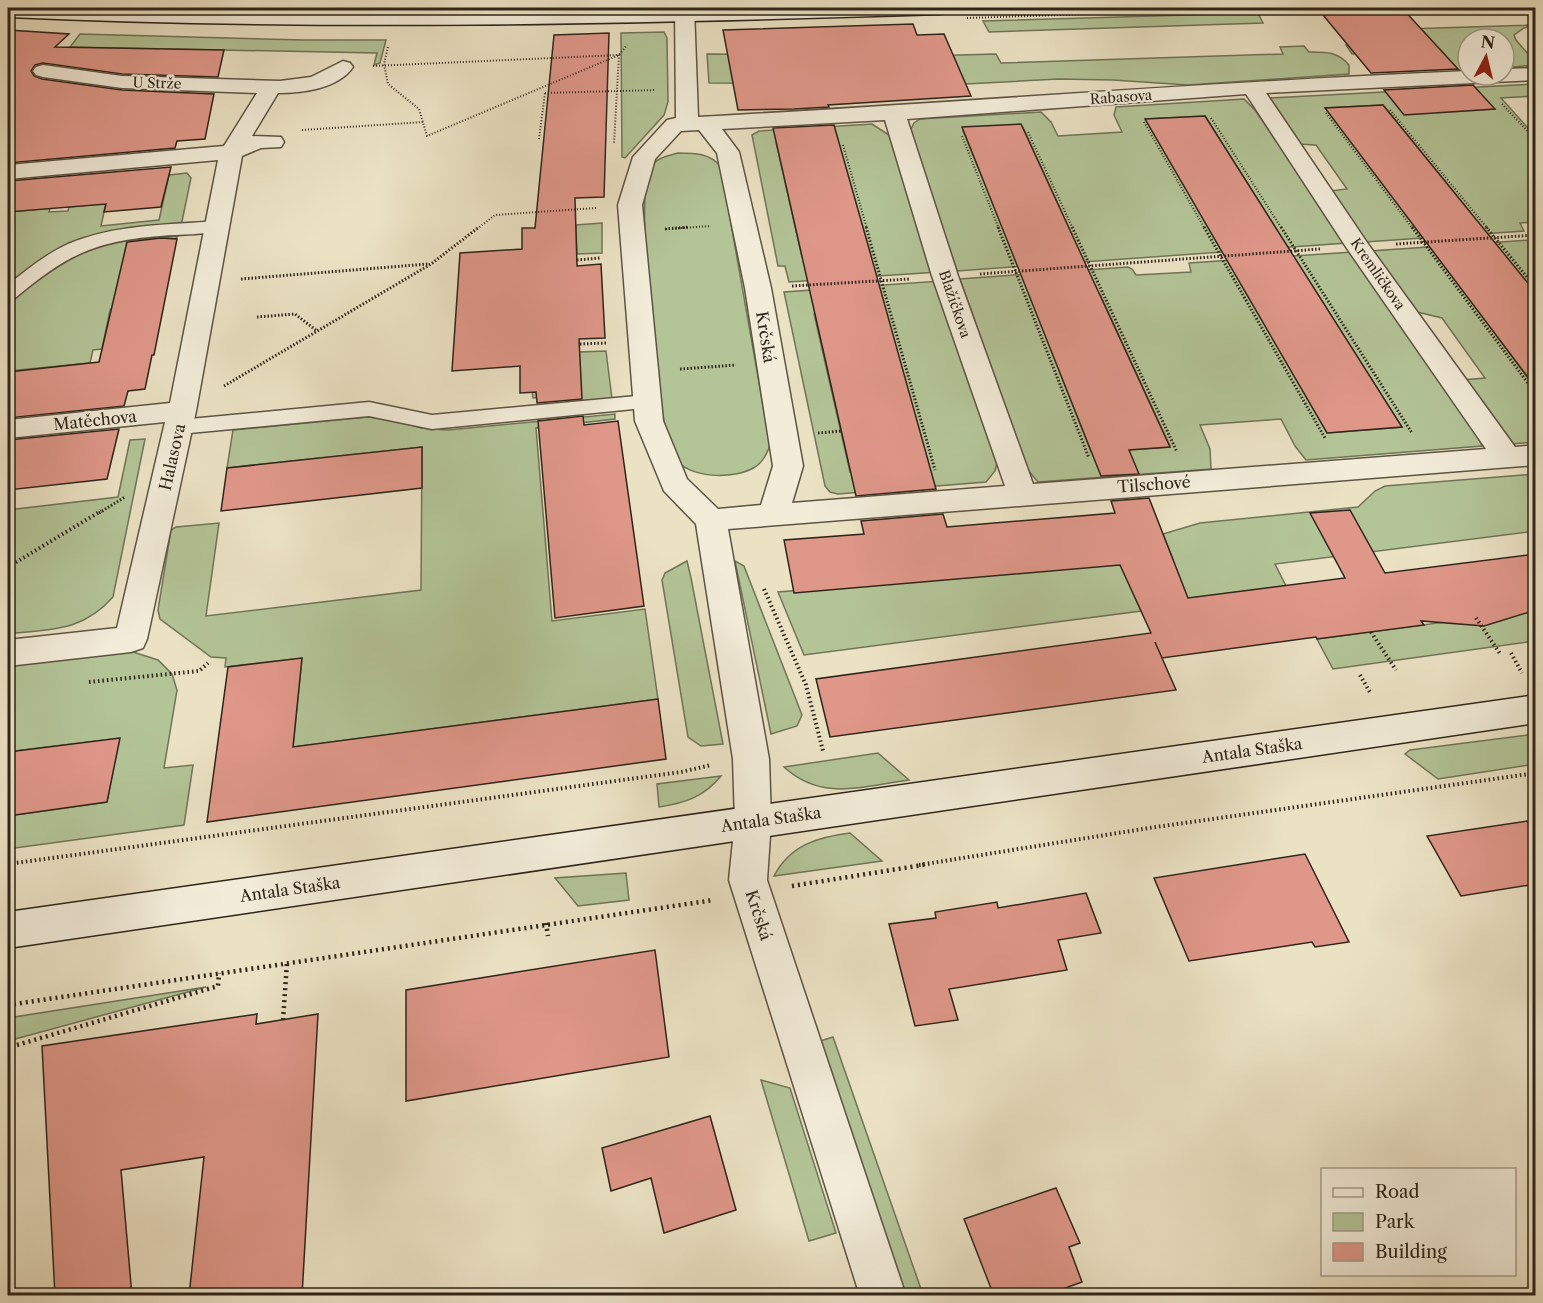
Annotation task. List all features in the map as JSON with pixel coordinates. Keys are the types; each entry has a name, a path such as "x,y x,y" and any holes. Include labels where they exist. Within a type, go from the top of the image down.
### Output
{"street":[{"path":"8,11 300,21 940,8"},
{"path":"684,12 696,124 675,125 644,157 630,205 649,421 674,484 711,520 773,515"},
{"name":"U Strže","path":"43,71 122,82 271,87 309,84 326,78 343,67"},
{"name":"Rabasova","path":"696,124 894,113 1252,87 1536,74"},
{"path":"231,152 271,87"},
{"name":"Kremličkova","path":"1252,87 1358,247 1521,456"},
{"name":"Blažíčkova","path":"894,113 945,276 1022,494"},
{"name":"Krčská","path":"696,124 728,152 744,224 788,466 773,515"},
{"path":"8,172 231,152 258,141 273,142"},
{"name":"Halasova","path":"8,653 131,639 181,419 231,152"},
{"name":"Matěchova","path":"8,429 181,419"},
{"name":"Tilschové","path":"773,515 1521,456"},
{"name":"Krčská","path":"711,520 751,759 753,821 748,880 883,1296"},
{"name":"Antala Staška","path":"8,930 1536,710"}],"lane":[{"path":"8,294 45,263 83,244 112,237 218,226"},
{"path":"181,419 369,409 432,422 647,402"}],"path":[{"path":"963,18 1274,8"},
{"path":"1096,9 1100,13"},
{"path":"388,44 384,64 388,84 419,109 427,136 619,55 634,37"},
{"path":"384,64 619,55"},
{"path":"614,149 619,55"},
{"path":"539,139 545,87"},
{"path":"545,93 617,91"},
{"path":"1498,100 1536,140"},
{"path":"1389,108 1536,288"},
{"path":"1205,109 1414,437"},
{"path":"1325,112 1536,394"},
{"path":"1139,114 1327,442"},
{"path":"298,130 424,122"},
{"path":"1028,131 1178,453"},
{"path":"840,135 938,480"},
{"path":"962,136 1089,459"},
{"path":"181,419 317,331 431,264 495,215 630,205"},
{"path":"633,231 744,224"},
{"path":"1528,235 1536,242"},
{"path":"788,286 1536,235"},
{"path":"577,260 586,259"},
{"path":"240,279 431,264"},
{"path":"257,317 296,314 317,331"},
{"path":"580,344 607,343"},
{"path":"644,371 770,362"},
{"path":"817,433 841,431"},
{"path":"8,567 131,493"},
{"path":"760,580 806,685 823,752"},
{"path":"1476,618 1502,655"},
{"path":"1371,632 1396,670"},
{"path":"1511,653 1522,673"},
{"path":"1360,675 1371,694"},
{"path":"8,864 715,765"},
{"path":"789,887 1149,828 1536,772"},
{"path":"8,1005 717,899"},
{"path":"546,923 548,936"},
{"path":"283,1020 287,963"},
{"path":"17,1045 218,986 219,972"}],"green space":[{"path":"45,8 631,8 631,10 431,16 113,12"},
{"path":"1258,13 1263,23 989,32 983,21"},
{"path":"1535,25 1524,28 1516,34 1516,27 1470,27"},
{"path":"1456,27 1456,68 1440,49 1352,54 1346,45 1352,45 1341,31"},
{"path":"664,32 667,38 668,102 664,115 625,158 622,157 621,33"},
{"path":"80,34 386,40 380,63 374,65 377,53 70,47"},
{"path":"1516,40 1535,62 1533,65 1516,67"},
{"path":"1304,46 1309,52 1326,52 1340,57 1349,65 1349,74 1188,85 1058,79 966,84 709,83 707,54 923,56 996,54 1001,63 1283,54 1280,47"},
{"path":"1535,84 1535,96 1501,98 1535,136 1535,222 1520,223 1524,231 1365,242 1329,191 1347,189 1316,145 1296,144 1269,105 1270,98 1516,87 1516,85","holes":["1383,105 1470,212 1326,108"]},
{"path":"1244,99 1255,110 1347,243 957,271 909,133 914,123 920,119 1041,112 1051,122 1058,136 1122,132 1114,115 1116,107","holes":["1205,116 1274,225 1210,230 1146,119","1023,127 1074,239 1009,243 963,131"]},
{"path":"872,124 892,137 938,272 789,282 785,266 778,266 752,135 759,131","holes":["776,142 870,252 802,257"]},
{"path":"678,153 707,156 721,167 770,445 758,465 736,474 712,475 689,470 674,457 667,437 650,311 646,263 646,186 650,167 662,158"},
{"path":"187,173 191,178 181,226 56,251 40,260 8,285 8,212 50,208 49,212 68,211 69,207 106,203 101,226 159,220 169,175"},
{"path":"602,223 602,253 577,254 576,225"},
{"path":"178,236 110,310 102,349 93,350 90,363 8,371 8,304 41,273 82,250 130,240"},
{"path":"1531,240 1536,243 1535,293 1447,269 1535,388 1535,442 1511,444 1462,380 1485,378 1442,318 1413,311 1371,251"},
{"path":"1353,252 1475,430 1482,446 1306,460 1295,446 1281,419 1200,425 1210,449 1211,469 1038,482 1027,469 960,279 1128,267 1136,275 1191,272 1189,263","holes":["1308,279 1402,427 1327,433","1100,294 1170,446 1170,447 1091,452 1031,299"]},
{"path":"941,281 999,455 995,471 986,482 838,494 830,492 825,486 784,292","holes":["885,309 929,465 850,472 814,314"]},
{"path":"606,351 612,399 573,402 568,400 566,395 533,398 532,392 581,388 579,352"},
{"path":"615,414 615,419 536,428 552,621 645,609 658,699 293,747 302,658 225,667 226,658 211,657 160,619 158,610 171,530 176,527 219,523 206,616 421,590 422,447 227,468 233,430 368,417 396,420 421,428 448,430"},
{"path":"145,439 113,597 90,617 77,623 65,627 8,634 8,510 118,497 130,440"},
{"path":"1535,474 1535,531 1275,564 1286,586 1139,605 1141,611 804,655 778,592 1173,560 1163,534 1200,523 1358,507 1375,491 1385,486"},
{"path":"687,561 723,744 701,746 688,737 662,580 665,573"},
{"path":"735,561 744,566 802,715 797,726 771,734"},
{"path":"1535,610 1535,641 1333,669 1317,639"},
{"path":"87,651 133,652 158,660 172,674 177,690 164,768 193,765 184,825 8,849 8,816 107,802 119,738 8,752 8,660"},
{"path":"1535,734 1535,764 1438,779 1405,754 1410,750"},
{"path":"878,753 909,780 859,788 828,788 813,785 798,778 784,767"},
{"path":"721,776 708,789 693,798 659,807 657,784"},
{"path":"850,833 882,861 774,876 788,857 806,844"},
{"path":"626,873 629,900 578,906 555,878"},
{"path":"206,987 8,1041 8,1018"},
{"path":"833,1037 921,1289 904,1295 817,1042"},
{"path":"761,1080 790,1088 836,1233 809,1241"}],"building":[{"path":"1402,8 1456,69 1371,73 1323,15 1329,14 1326,10"},
{"path":"913,24 917,35 944,34 971,96 828,105 829,107 738,110 723,30"},
{"path":"8,30 69,34 55,47 224,50 218,77 122,74 43,63 35,65 31,71 34,76 42,79 122,90 214,94 205,139 177,141 175,148 8,163"},
{"path":"609,33 604,197 575,198 577,266 601,264 605,338 579,339 582,399 537,403 536,392 520,393 520,366 452,371 460,253 522,249 522,228 535,228 554,35"},
{"path":"1475,87 1495,109 1404,115 1384,90"},
{"path":"1383,105 1536,293 1536,388 1325,108"},
{"path":"1205,116 1402,427 1327,433 1145,119"},
{"path":"1021,124 1170,447 1129,450 1139,474 1101,476 962,127"},
{"path":"834,125 936,489 856,496 773,128"},
{"path":"171,167 161,207 104,212 106,204 8,212 8,181"},
{"path":"161,238 177,239 145,389 128,391 124,406 8,418 8,372 99,362 127,242"},
{"path":"583,416 584,425 618,421 644,606 555,618 538,421"},
{"path":"119,429 107,479 8,490 8,440"},
{"path":"422,447 422,488 221,511 227,468"},
{"path":"1149,498 1188,598 1345,578 1310,513 1350,510 1385,573 1536,554 1536,610 1484,626 1421,621 1424,625 1162,658 1176,690 830,737 816,679 1151,633 1120,565 794,593 784,540 864,534 861,521 943,514 947,527 1115,513 1111,501"},
{"path":"302,658 293,747 658,699 666,759 207,822 228,667"},
{"path":"120,738 107,802 8,816 8,752"},
{"path":"1527,821 1536,835 1536,884 1461,896 1427,836"},
{"path":"1305,854 1349,942 1315,947 1312,942 1189,961 1154,878"},
{"path":"1086,893 1101,933 1058,940 1067,970 949,989 958,1020 915,1026 889,924 936,918 935,912 997,902 998,908"},
{"path":"655,950 669,1057 406,1101 406,990"},
{"path":"257,1014 256,1024 318,1014 302,1296 189,1296 204,1157 121,1170 132,1296 55,1296 42,1046"},
{"path":"710,1116 736,1210 664,1233 651,1178 611,1191 602,1148"},
{"path":"1056,1188 1080,1243 1069,1247 1082,1282 1043,1296 994,1296 964,1219"}]}
